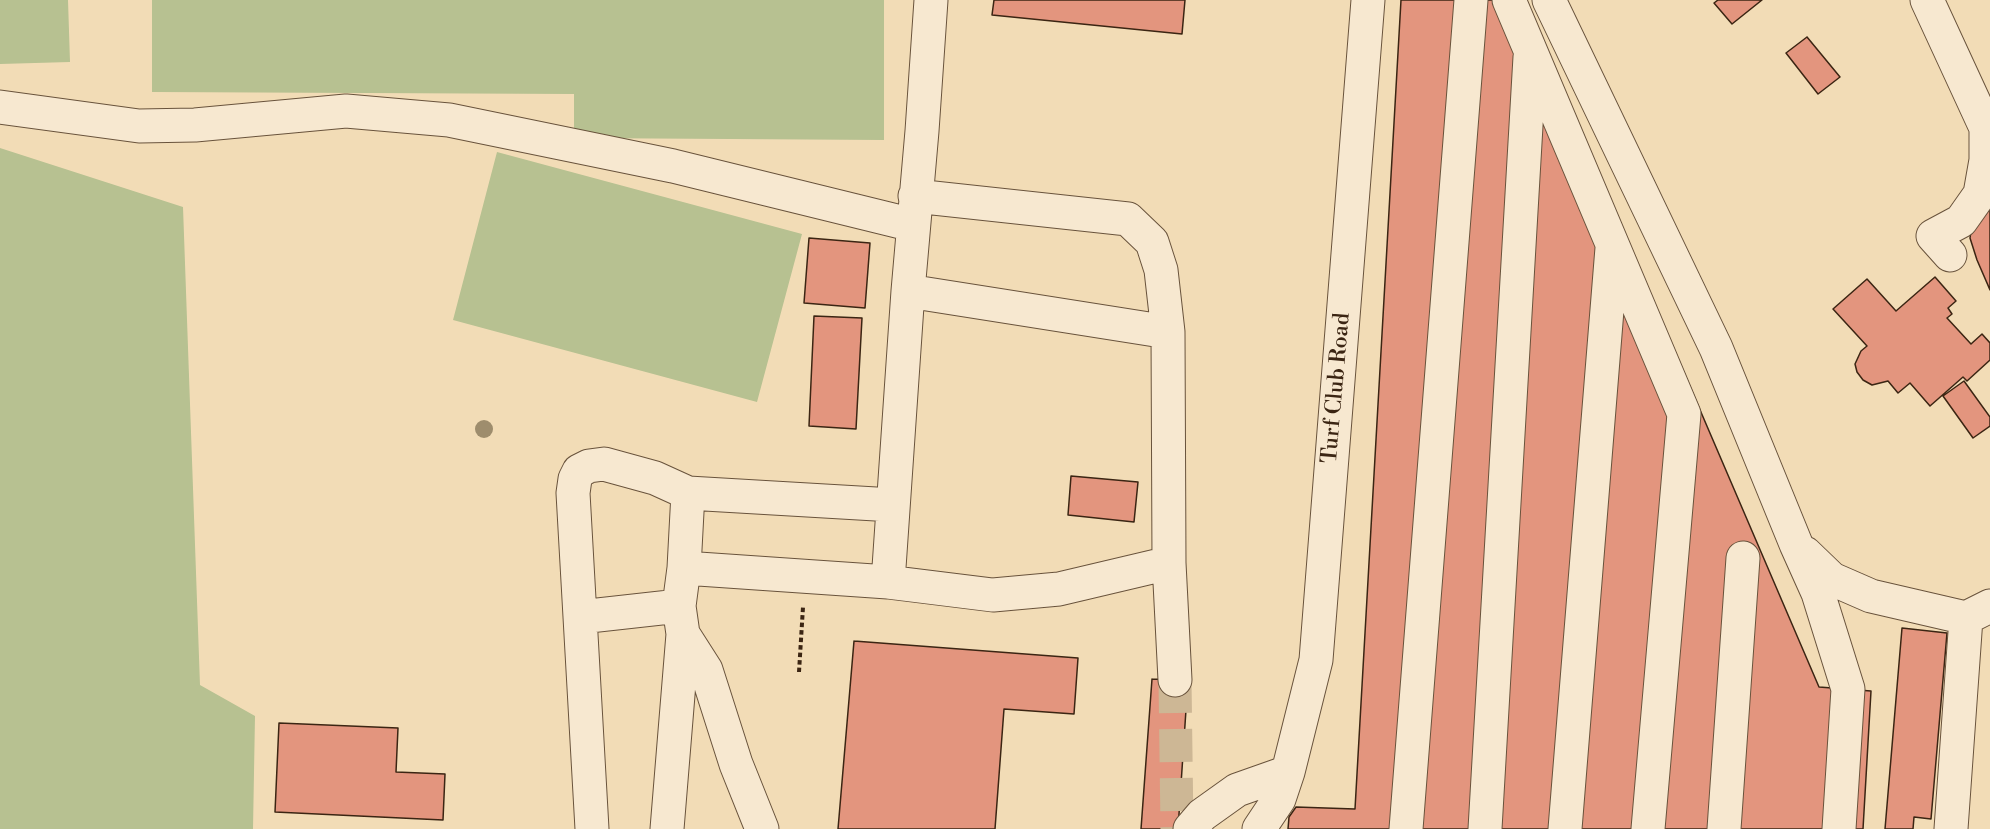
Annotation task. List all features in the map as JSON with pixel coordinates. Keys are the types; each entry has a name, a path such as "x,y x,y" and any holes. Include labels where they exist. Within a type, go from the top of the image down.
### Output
{"street":[{"path":"888,582 931,0"},
{"name":"Turf Club Road","path":"1259,829 1279,799 1316,660 1368,0"},
{"path":"1406,829 1471,0"},
{"path":"1509,0 1684,414 1648,829"},
{"path":"1549,0 1716,348 1818,593 1848,688 1839,829"},
{"path":"1927,0 1986,129 1986,160 1980,194 1960,221 1933,236 1950,255"},
{"path":"1485,829 1531,50"},
{"path":"0,107 140,126 195,125 346,111 448,120 673,166 914,211 1128,219 1152,242 1161,270 1168,332 1169,563 1175,680"},
{"path":"1565,829 1612,244"},
{"path":"908,291 1168,332"},
{"path":"592,829 573,493 579,471 589,466 604,464 655,478 688,493 893,505"},
{"path":"668,829 688,493"},
{"path":"1796,544 1832,579 1861,592 1924,610 1978,612 1951,829"},
{"path":"1724,829 1743,558"},
{"path":"684,568 888,582 993,595 1059,590 1169,563"},
{"path":"580,617 681,620"},
{"path":"681,620 706,670 736,764 762,829"},
{"path":"1190,829 1202,815 1237,790 1288,772"}],"path":[{"path":"799,672 805,576"}],"green space":[{"path":"0,0 68,0 70,62 0,64"},
{"path":"152,0 884,0 884,140 574,138 574,94 152,92"},
{"path":"0,148 183,207 200,685 255,716 253,829 0,829"},
{"path":"497,152 802,234 757,402 453,320"}],"building":[{"path":"994,0 1185,0 1182,34 992,15"},
{"path":"1401,0 1524,0 1819,687 1871,691 1863,829 1288,829 1289,817 1296,807 1355,809"},
{"path":"1718,0 1762,0 1732,24 1714,3"},
{"path":"1807,37 1840,77 1818,94 1786,53"},
{"path":"1990,203 1990,290 1970,238 1973,219"},
{"path":"809,238 870,243 865,308 804,303"},
{"path":"1935,277 1956,301 1948,308 1952,314 1947,318 1971,344 1982,334 1990,343 1990,360 1967,381 1963,377 1930,406 1910,383 1898,393 1888,381 1872,385 1863,380 1855,364 1861,351 1867,346 1833,309 1867,279 1896,311"},
{"path":"814,316 862,318 856,429 809,426"},
{"path":"1964,381 1990,417 1990,426 1973,438 1943,396"},
{"path":"1071,476 1138,482 1134,522 1068,515"},
{"path":"1902,628 1947,633 1931,819 1914,817 1913,829 1885,829"},
{"path":"854,641 1078,658 1074,714 1004,709 995,829 838,829"},
{"path":"1152,679 1188,680 1178,829 1141,829"},
{"path":"279,723 398,728 396,772 445,774 443,820 275,812"}],"tunnel":[{"path":"1175,680 1177,829"}]}
